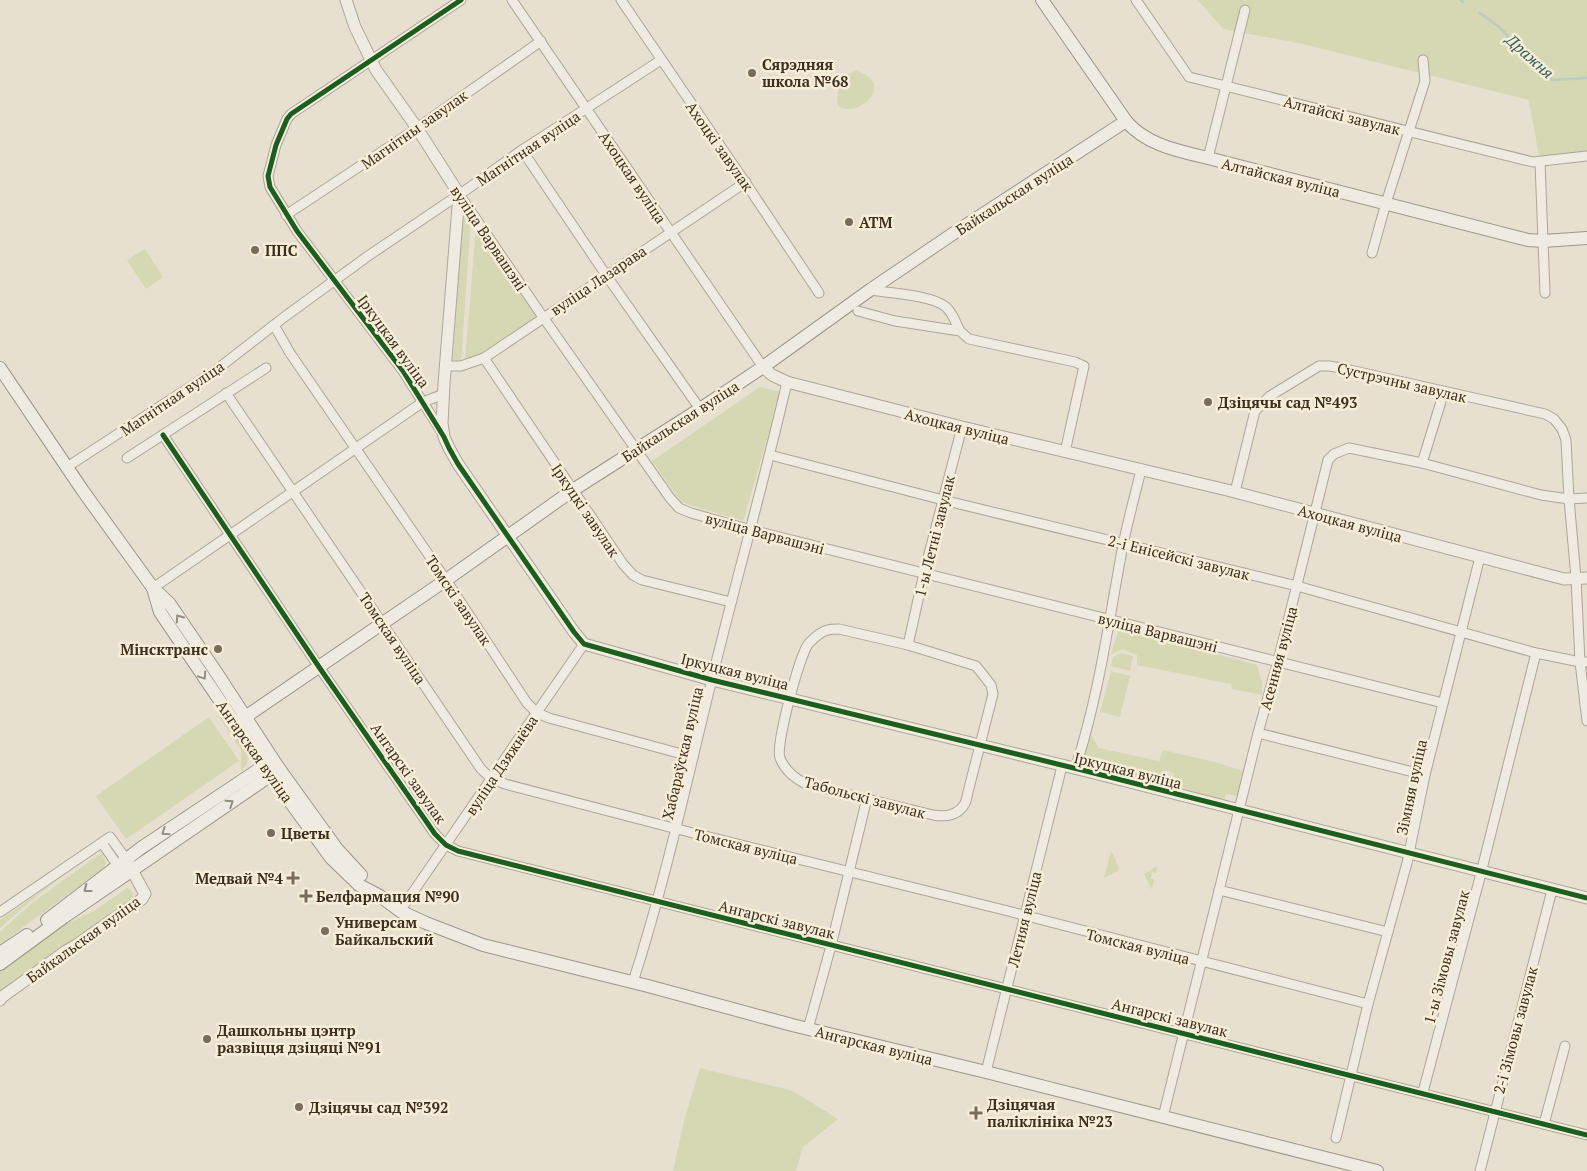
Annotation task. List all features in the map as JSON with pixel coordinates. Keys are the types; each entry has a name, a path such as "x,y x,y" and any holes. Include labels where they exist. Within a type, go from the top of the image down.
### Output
{"main road":[{"name":"Алтайская вуліца","path":"1042,0 1132,129 1157,143 1208,158 1528,240 1544,241 1587,238"},
{"name":"Байкальская вуліца","path":"240,720 446,580 574,490 763,367 870,290 1126,121"},
{"name":"Ангарская вуліца","path":"0,368 67,467 153,588 160,612 240,720 331,858 359,885 380,896 400,911 453,935 483,945 633,982 808,1029 1377,1171"},
{"path":"0,953 125,865 271,769"},
{"path":"0,964 64,917 125,865"}],"street":[{"name":"вуліца Варвашэні","path":"346,0 355,27 371,61 543,317 670,498 679,508 751,530 1443,703"},
{"path":"371,61 461,0"},
{"name":"Ахоцкая вуліца","path":"512,0 763,367 772,375 787,382 962,427 1192,481 1480,558 1564,579 1581,578"},
{"name":"Ахоцкі завулак","path":"620,0 746,182 819,293"},
{"name":"Алтайскі завулак","path":"1136,0 1189,77 1533,162 1587,156"},
{"path":"1208,158 1245,10"},
{"name":"Магнітны завулак","path":"286,215 417,128 541,41"},
{"name":"Магнітная вуліца","path":"67,467 216,370 368,256 522,150 661,60"},
{"path":"1372,252 1425,81 1423,60"},
{"name":"Іркуцкая вуліца","path":"371,61 286,119 276,145 268,176 270,187 286,215 403,371 444,436 458,464 584,644 712,680 1587,898"},
{"path":"522,150 606,275 700,409"},
{"path":"1540,162 1545,293"},
{"name":"вуліца Лазарава","path":"446,366 462,366 484,358 746,182"},
{"path":"444,436 442,423 459,194"},
{"path":"870,290 919,296 940,303 948,308 960,331 969,339 1075,362 1084,366 1065,452"},
{"path":"858,311 895,321 960,331"},
{"name":"Томскі завулак","path":"274,325 290,353 446,580 527,703 537,713"},
{"name":"Іркуцкі завулак","path":"484,358 623,564 633,575 642,580 731,602"},
{"name":"Сустрэчны завулак","path":"1235,492 1256,411 1270,396 1319,366 1329,366 1545,414 1554,419 1562,429 1566,440 1569,499"},
{"name":"Магнітная вуліца","path":"127,458 266,368"},
{"name":"Хабараўская вуліца","path":"633,982 677,829 731,602 770,456 787,382"},
{"path":"1422,464 1444,392"},
{"name":"Томская вуліца","path":"226,393 481,769 492,779 677,829 1368,1004"},
{"path":"153,588 423,402 444,394"},
{"name":"1-ы Летні завулак","path":"908,645 924,573 962,427"},
{"name":"Ангарскі завулак","path":"163,435 319,667 435,834 446,845 458,851 1350,1076 1423,1092 1587,1135"},
{"name":"Асенняя вуліца","path":"1163,1117 1328,460 1334,454 1349,448 1422,464 1541,495 1569,499 1587,498"},
{"name":"2-і Енісейскі завулак","path":"770,456 1297,586 1536,653 1584,662"},
{"path":"1075,769 1110,620 1123,544 1140,470"},
{"path":"1569,499 1581,578 1587,721"},
{"name":"Зімняя вуліца","path":"1336,1138 1368,1004 1409,854 1425,775 1480,558"},
{"name":"Табольскі завулак","path":"839,629 908,645 976,666 991,685 993,694 964,805 955,813 945,817 806,784 795,779 786,770 779,756 778,748 790,698 808,644 828,630 839,629"},
{"name":"вуліца Дзяжнёва","path":"400,911 584,644"},
{"name":"1-ы Зімовы завулак","path":"1423,1092 1536,653"},
{"path":"537,713 549,718 694,757"},
{"path":"1258,733 1425,775"},
{"name":"Летняя вуліца","path":"986,1072 1062,766"},
{"path":"808,1029 831,946 867,798"},
{"name":"Байкальская вуліца","path":"0,912 110,838 125,865 145,894 142,899 66,951 0,1000"},
{"name":"Байкальская вуліца","path":"102,844 125,865"},
{"path":"1219,890 1388,932"},
{"name":"2-і Зімовы завулак","path":"1480,1171 1552,890"},
{"path":"1544,1124 1565,1046"}],"green space":[{"path":"1198,0 1587,0 1587,157 1540,162 1529,100 1303,44 1223,29"},
{"path":"856,71 868,77 874,84 874,91 870,98 855,108 846,109 838,106 838,95 843,80 847,75"},
{"path":"466,212 470,232 461,363 453,360 462,215"},
{"path":"476,228 536,313 536,317 482,356 465,361"},
{"path":"145,249 163,277 146,289 127,260"},
{"path":"760,387 781,392 743,521 681,502 652,461"},
{"path":"1119,628 1257,665 1262,683 1262,695 1232,689 1231,684 1137,665 1137,655 1122,649 1111,655"},
{"path":"1121,653 1133,656 1130,671 1111,666 1113,657"},
{"path":"1111,671 1130,676 1120,717 1100,712"},
{"path":"223,715 248,752 247,763 241,772 241,750 219,717"},
{"path":"209,717 239,761 126,839 96,796"},
{"path":"1090,733 1099,748 1159,761 1163,750 1215,762 1243,771 1238,796 1226,794 1224,802 1178,793 1173,783 1174,773 1166,770 1162,777 1142,773 1135,781 1081,765"},
{"path":"1111,851 1119,867 1118,871 1104,878"},
{"path":"102,854 106,863 104,868 0,944 0,932 32,903"},
{"path":"1157,866 1156,873 1152,872 1151,878 1154,880 1152,890 1144,874"},
{"path":"68,872 31,901 0,928 0,920"},
{"path":"127,888 133,893 130,900 0,995 0,971 66,924 94,911"},
{"path":"700,1068 793,1091 838,1119 803,1147 796,1171 673,1171 684,1121"}],"waterway":[{"name":"Дражня","path":"1480,13 1499,27 1552,80 1587,78"}],"cycle path":[{"path":"461,0 291,114 276,145 268,176 270,187 297,231 403,371 444,437 458,464 584,644 712,680 1082,770 1587,898"},
{"path":"163,435 319,667 435,834 446,845 458,851 1587,1135"}],"place":[{"name":"Сярэдняя школа №68","path":"752,73"},
{"name":"АТМ","path":"849,222"},
{"name":"ППС","path":"255,250"},
{"name":"Дзіцячы сад №493","path":"1208,402"},
{"name":"Мінсктранс","path":"218,649"},
{"name":"Цветы","path":"271,833"},
{"name":"Медвай №4","path":"293,878"},
{"name":"Белфармация №90","path":"306,896"},
{"name":"Универсам Байкальский","path":"325,931"},
{"name":"Дашкольны цэнтр развіцця дзіцяці №91","path":"207,1039"},
{"name":"Дзіцячы сад №392","path":"299,1107"},
{"name":"Дзіцячая паліклініка №23","path":"976,1113"}]}
